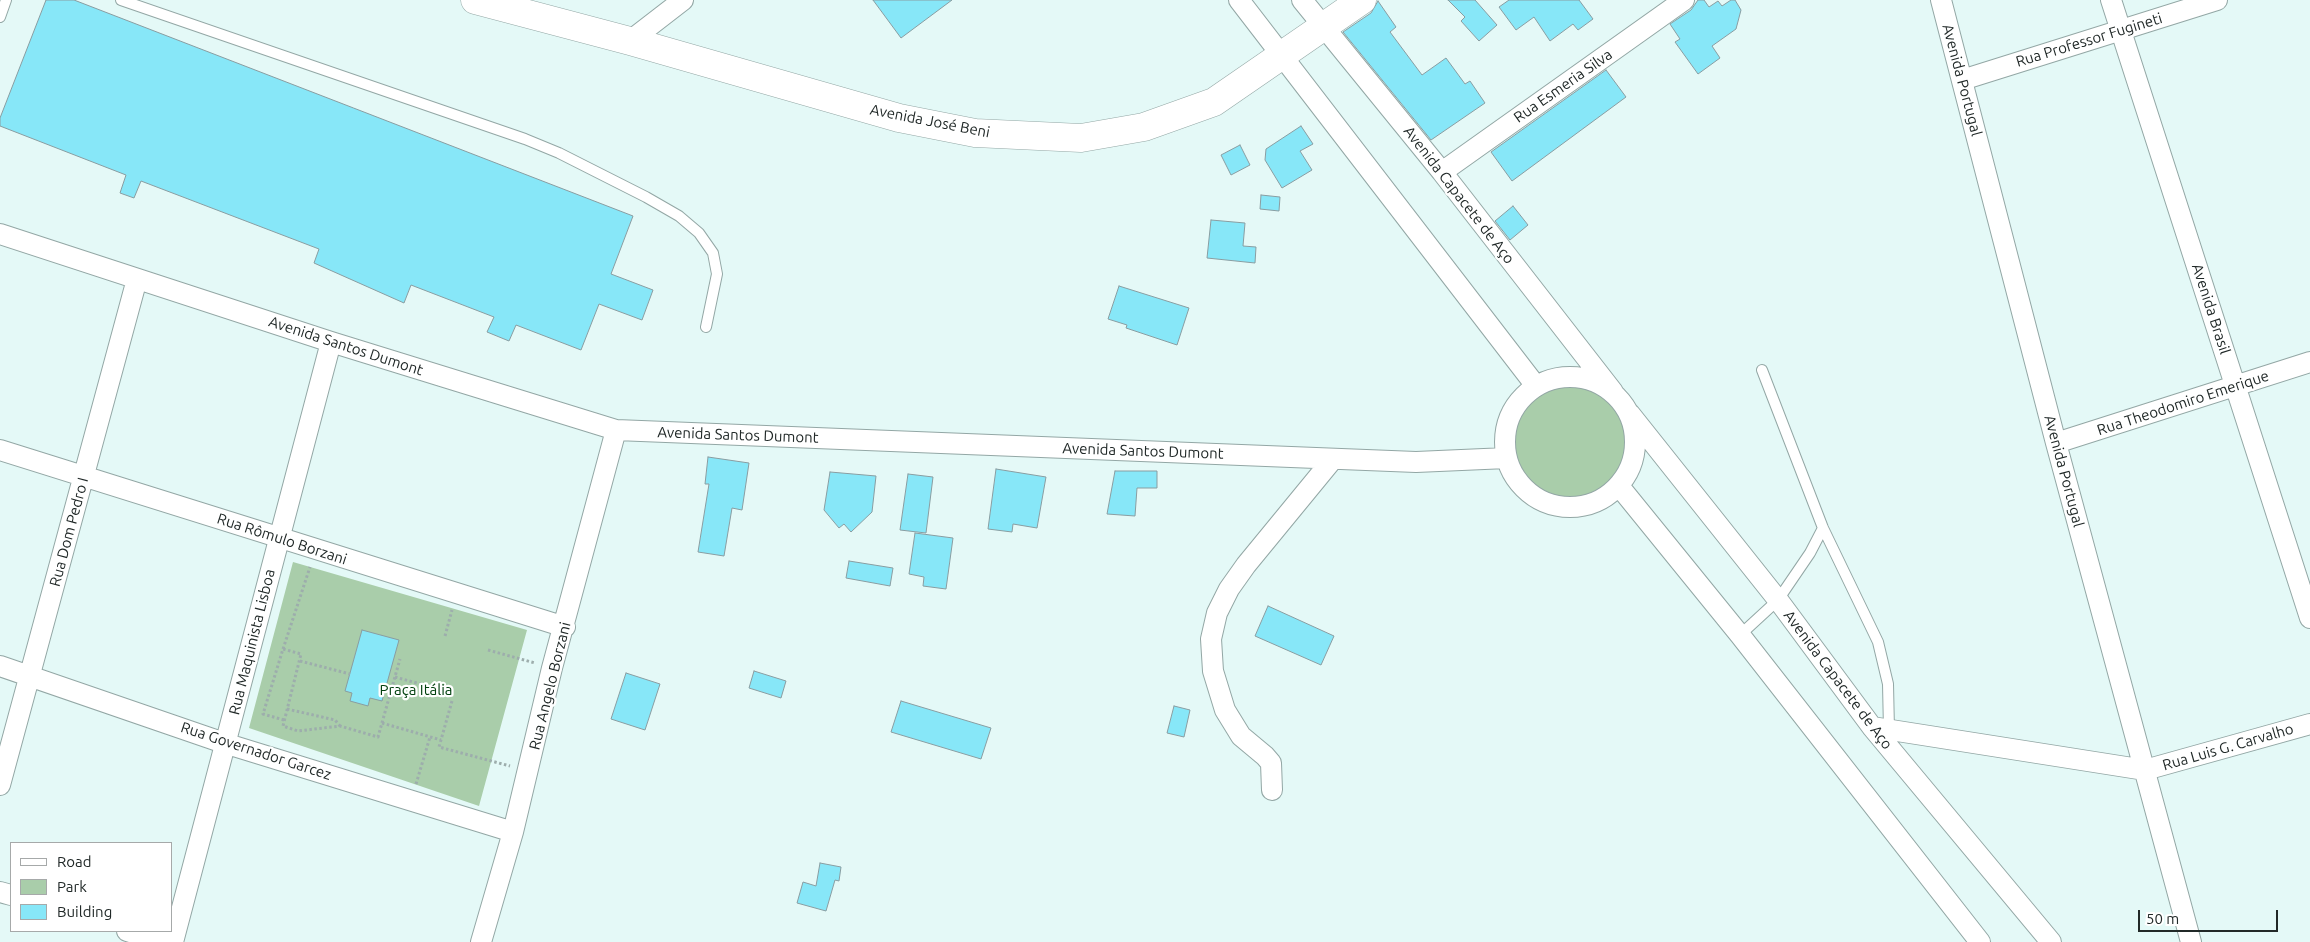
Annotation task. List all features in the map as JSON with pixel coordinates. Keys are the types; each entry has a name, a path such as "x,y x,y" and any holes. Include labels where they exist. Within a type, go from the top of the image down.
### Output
{"main road":[{"name":"Avenida José Beni","path":"475,0 630,41 899,118 975,133 1081,138 1144,127 1214,102 1362,0"}],"street":[{"path":"630,41 683,0"},
{"path":"1239,0 1536,386"},
{"name":"Avenida Capacete de Aço","path":"1302,0 1322,27 1442,172 1613,392"},
{"name":"Rua Esmeria Silva","path":"1442,172 1684,0"},
{"name":"Avenida Portugal","path":"1941,0 2056,443 2191,942"},
{"name":"Avenida Brasil","path":"2111,0 2310,618"},
{"name":"Rua Professor Fugineti","path":"1962,80 2217,0"},
{"name":"Avenida Santos Dumont","path":"0,234 331,342 616,430 1416,462 1507,458"},
{"name":"Rua Dom Pedro I","path":"0,785 137,279"},
{"name":"Rua Maquinista Lisboa","path":"173,942 331,342"},
{"name":"Rua Theodomiro Emerique","path":"2056,443 2310,362"},
{"path":"1576,376 1596,381 1613,392 1630,414 1635,432 1635,451 1630,470 1619,486 1604,498 1586,506 1565,508 1528,492 1514,477 1507,458 1505,438 1510,417 1520,400 1536,386 1555,378 1576,376"},
{"name":"Avenida Capacete de Aço","path":"1630,414 2051,942"},
{"name":"Rua Angelo Borzani","path":"481,942 513,832 552,668 565,627 616,430"},
{"name":"Rua Rômulo Borzani","path":"0,450 457,595 565,627"},
{"path":"1272,790 1271,763 1241,736 1225,710 1213,672 1211,639 1217,613 1229,589 1246,564 1333,459"},
{"path":"1619,486 1740,635 1980,942"},
{"name":"Rua Governador Garcez","path":"0,666 224,743 513,832"},
{"name":"Rua Luis G. Carvalho","path":"2145,770 2310,724"},
{"path":"1880,728 2145,770"},
{"path":"131,932 164,942"}],"lane":[{"path":"0,17 6,0"},
{"path":"121,0 525,139 559,153 680,216 699,233 713,253 717,274 706,327"},
{"path":"1762,370 1823,528 1880,649 1888,684 1880,728"},
{"path":"1740,635 1778,600 1810,553 1823,528"}],"path":[{"path":"284,720 263,714 315,549"},
{"path":"445,636 457,595"},
{"path":"283,649 301,654 283,726 298,731 340,726 378,737 400,659"},
{"path":"488,650 552,668"},
{"path":"300,661 350,674"},
{"path":"395,677 424,685"},
{"path":"452,701 439,746 528,771"},
{"path":"287,709 336,720 340,726"},
{"path":"382,723 441,740"},
{"path":"412,801 430,737"}],"green space":[{"path":"1570,384 1592,388 1611,400 1623,419 1627,441 1623,463 1611,482 1592,494 1570,498 1548,494 1529,482 1517,463 1513,441 1517,419 1529,400 1548,388"},
{"name":"Praça Itália","path":"293,562 527,630 479,806 249,728"}],"building":[{"path":"46,0 74,0 633,216 611,274 653,290 642,320 599,304 581,350 516,325 509,341 487,332 494,317 411,285 404,303 314,263 319,249 141,181 134,198 120,193 126,175 0,126 0,118"},
{"path":"873,0 952,0 901,38"},
{"path":"1448,0 1475,0 1497,25 1479,41 1461,21 1465,17"},
{"path":"1509,0 1579,0 1593,19 1578,30 1573,24 1550,41 1534,17 1516,30 1499,7"},
{"path":"1698,0 1704,0 1709,7 1718,1 1722,6 1731,0 1735,0 1741,10 1736,29 1712,46 1720,58 1698,74 1675,42 1680,39 1670,24 1691,10"},
{"path":"1378,1 1396,27 1390,32 1422,75 1446,58 1465,84 1470,81 1485,103 1431,140 1343,32 1371,13"},
{"path":"1606,70 1626,97 1512,181 1491,152"},
{"path":"1301,126 1313,144 1300,151 1312,170 1282,188 1265,160 1266,149"},
{"path":"1240,145 1250,165 1231,175 1221,155"},
{"path":"1261,195 1280,197 1279,211 1260,209"},
{"path":"1513,206 1528,225 1510,240 1495,221"},
{"path":"1211,220 1245,223 1243,246 1256,247 1255,263 1207,258"},
{"path":"1119,286 1189,308 1177,345 1126,328 1127,325 1108,319"},
{"path":"708,457 749,463 742,510 732,508 724,556 698,552 709,484 705,484"},
{"path":"996,469 1046,477 1037,528 1013,524 1012,532 988,529"},
{"path":"1115,471 1157,471 1157,488 1137,488 1135,516 1107,514"},
{"path":"830,472 876,476 872,512 851,532 844,524 839,528 824,510"},
{"path":"908,474 933,477 926,533 900,530"},
{"path":"915,533 953,538 946,589 923,586 924,577 909,574"},
{"path":"849,561 893,568 890,586 846,578"},
{"path":"1268,606 1334,636 1321,665 1255,636"},
{"path":"362,630 399,640 382,701 370,698 368,706 350,701 352,693 345,691"},
{"path":"754,671 786,681 781,698 749,688"},
{"path":"626,673 660,684 645,730 611,719"},
{"path":"901,701 991,728 981,759 891,732"},
{"path":"1174,706 1190,710 1184,737 1167,733"},
{"path":"820,863 841,867 839,881 835,880 826,911 797,903 803,882 816,886"}]}
